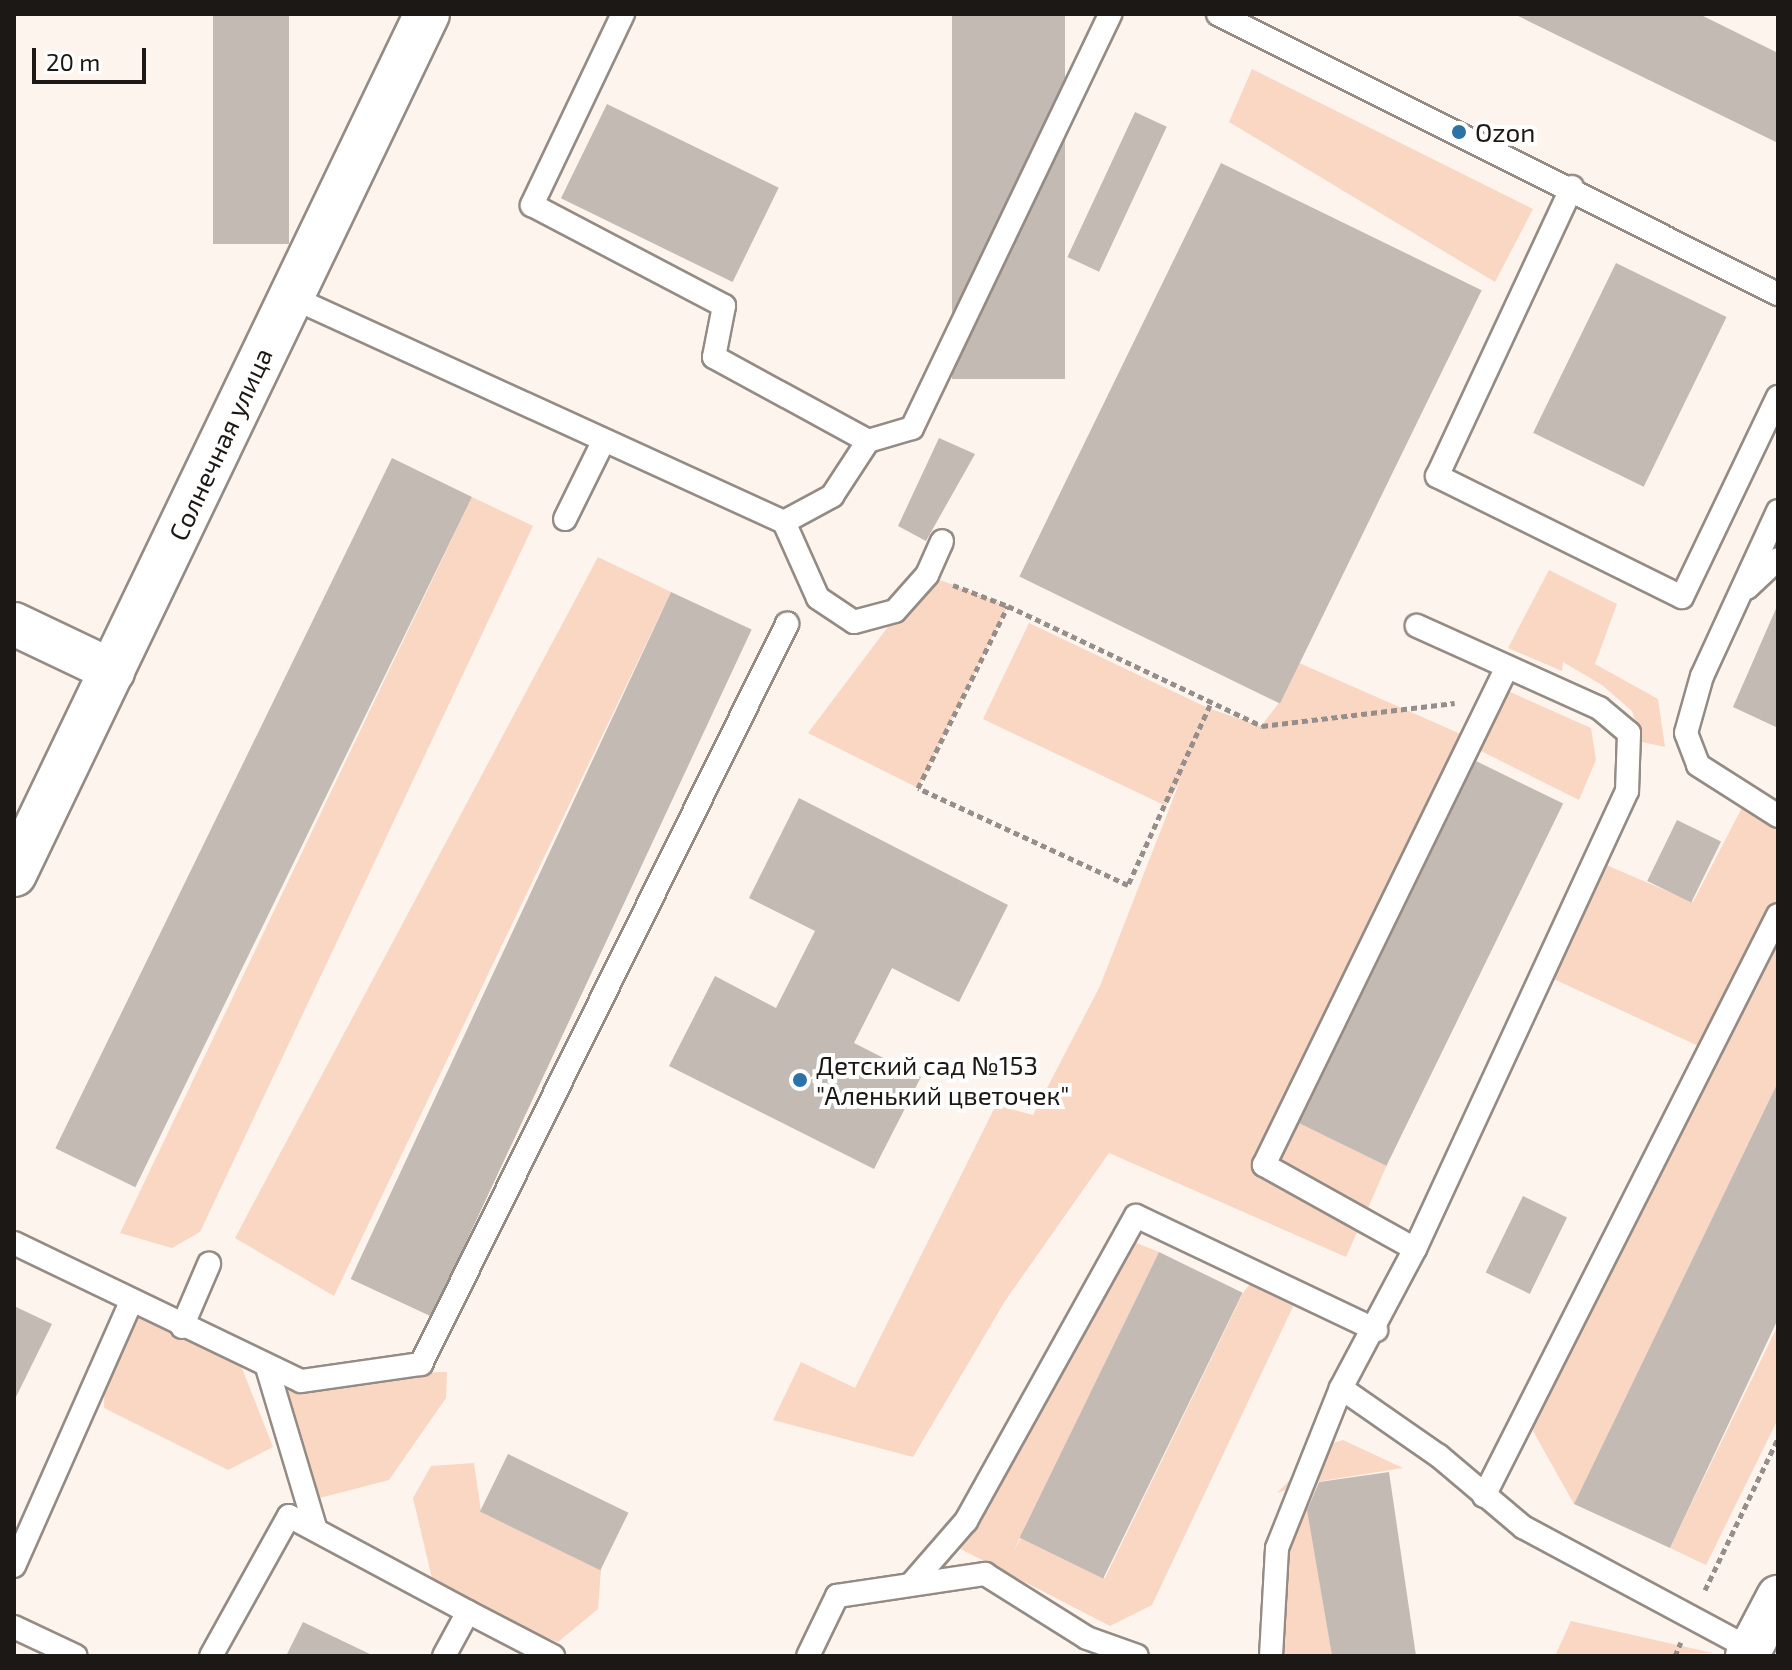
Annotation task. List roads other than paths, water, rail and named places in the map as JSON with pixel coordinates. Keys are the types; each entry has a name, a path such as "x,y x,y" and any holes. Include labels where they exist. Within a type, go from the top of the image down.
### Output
{"main road":[{"name":"Солнечная улица","path":"14,874 427,14"}],"street":[{"path":"14,624 113,671"},
{"path":"1749,1653 1778,1597"}],"lane":[{"path":"623,14 532,205 724,306 714,357 868,441"},
{"path":"784,522 832,496 868,441 912,428 1110,14"},
{"path":"1218,14 1572,187 1778,294"},
{"path":"1572,187 1437,476 1682,597 1778,397"},
{"path":"289,296 602,444 784,522 818,598 854,622 895,611 927,575 942,541"},
{"path":"565,519 602,444"},
{"path":"1778,511 1734,601 1686,733 1698,765 1778,816"},
{"path":"1734,601 1778,559"},
{"path":"14,1243 182,1327 301,1381 421,1364 787,624"},
{"path":"1271,1656 1277,1548 1341,1388 1376,1330 1415,1249 1627,791 1629,733 1599,708 1417,626"},
{"path":"1415,1249 1264,1165 1507,667"},
{"path":"1484,1496 1778,915"},
{"path":"913,1582 966,1521 1136,1216 1376,1330"},
{"path":"182,1327 209,1264"},
{"path":"14,1566 131,1302"},
{"path":"267,1367 316,1530"},
{"path":"1341,1388 1439,1456 1523,1527 1749,1653"},
{"path":"211,1656 289,1516 553,1656"},
{"path":"808,1656 837,1596 913,1582 985,1574 1087,1638 1137,1656"},
{"path":"444,1656 468,1612"},
{"path":"14,1627 76,1656"}],"place":[{"name":"Ozon","path":"1459,132"},
{"name":"Детский сад №153 \"Аленький цветочек\"","path":"800,1080"}]}
